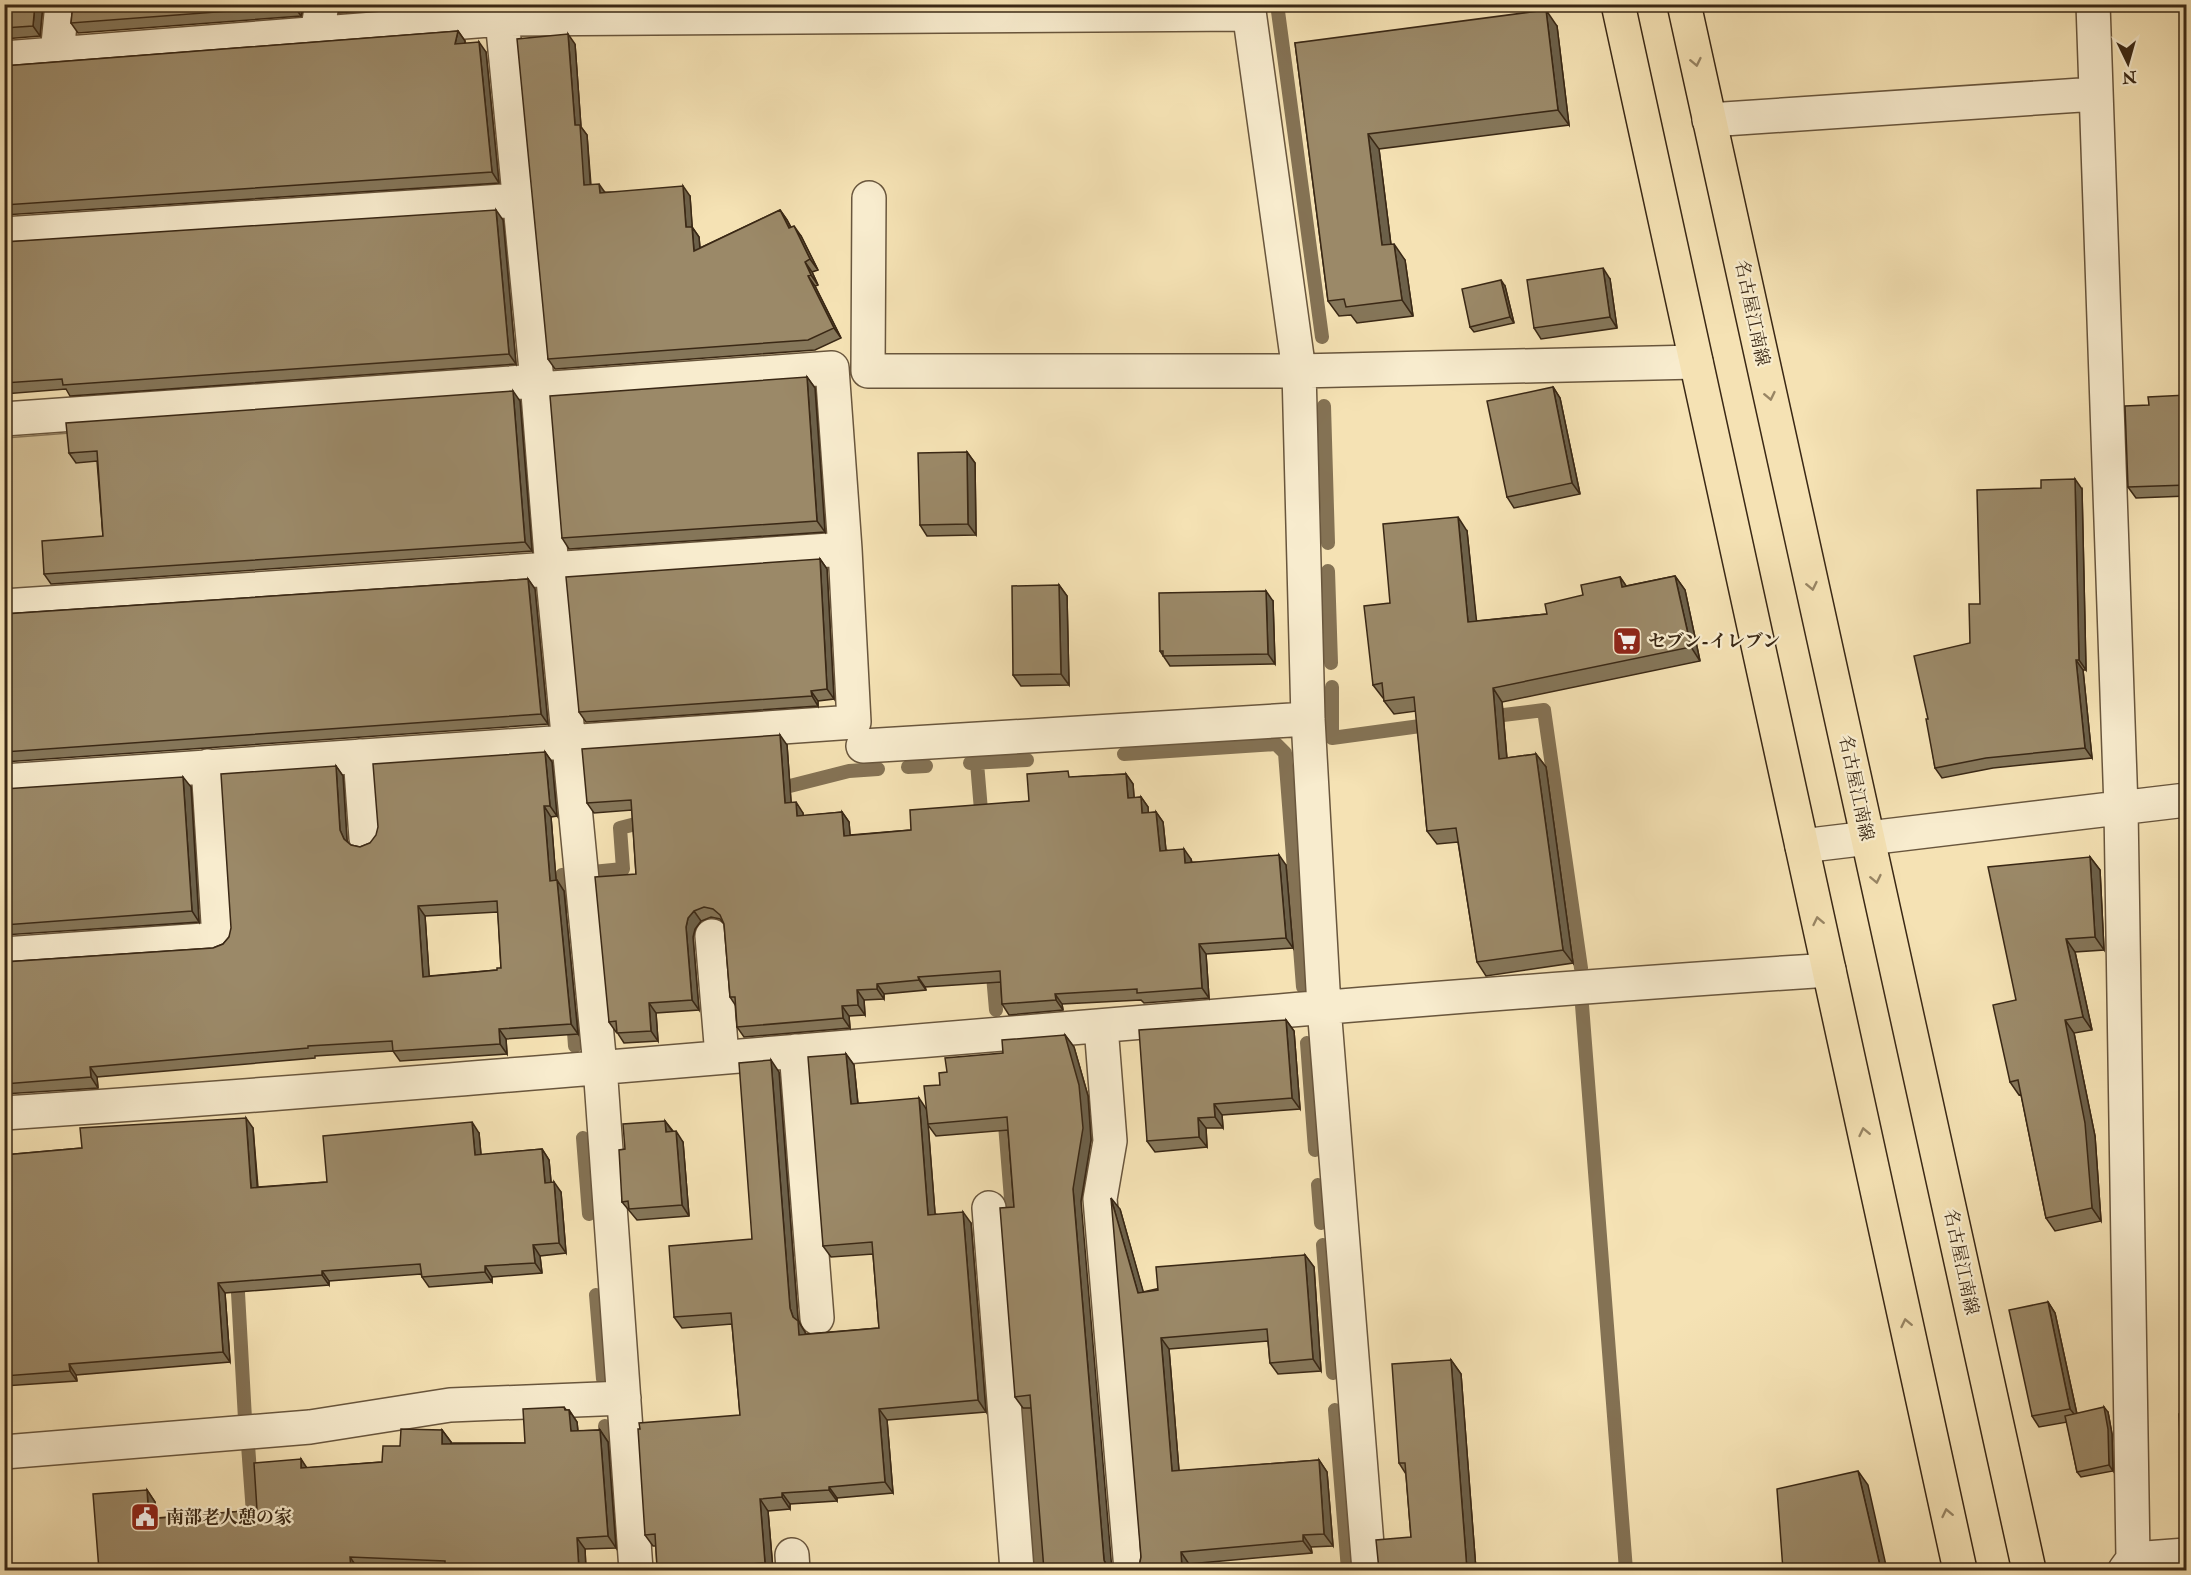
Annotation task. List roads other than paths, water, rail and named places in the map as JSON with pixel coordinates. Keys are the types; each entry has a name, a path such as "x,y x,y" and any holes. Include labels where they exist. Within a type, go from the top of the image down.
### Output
{"main road":[{"path":"1618,4 1960,1570"},
{"name":"名古屋江南線","path":"1684,4 2029,1570"}],"street":[{"path":"57,54 62,4"},
{"path":"2093,4 2121,808 2129,1565 2187,1555"},
{"path":"4,58 57,54 319,19 504,12 1248,9 1299,371 1308,718 1324,1007 1369,1570"},
{"path":"504,12 552,569 600,1066 636,1570"},
{"path":"1709,120 2096,94"},
{"path":"869,198 868,371 1299,371 1696,362"},
{"path":"4,234 520,200"},
{"path":"4,419 832,368 854,722 4,781"},
{"path":"4,606 845,549"},
{"path":"864,746 1308,718"},
{"path":"360,756 366,838"},
{"path":"4,954 219,939 208,766"},
{"path":"1802,846 2187,800"},
{"path":"712,936 722,1056"},
{"path":"4,1113 250,1096 1324,1007 1829,970"},
{"path":"1101,1026 1110,1141 1100,1199 1131,1570"},
{"path":"796,1051 817,1318"},
{"path":"989,1208 1017,1570"},
{"path":"4,1452 310,1427 450,1405 624,1398"}],"waterway":[{"path":"1277,4 1322,337"},
{"path":"1324,406 1328,543"},
{"path":"1328,571 1331,663"},
{"path":"1332,687 1332,738 1435,724"},
{"path":"1487,717 1544,710 1581,968"},
{"path":"1124,754 1276,744 1285,753 1303,987"},
{"path":"970,763 1027,760"},
{"path":"977,763 982,822"},
{"path":"908,767 926,766"},
{"path":"774,790 849,771 878,769"},
{"path":"564,907 562,875 623,869 620,828 651,820"},
{"path":"992,964 996,1010"},
{"path":"1582,1005 1626,1570"},
{"path":"573,1018 575,1046"},
{"path":"1307,1043 1315,1150"},
{"path":"1004,1112 1013,1224"},
{"path":"583,1138 589,1214"},
{"path":"1318,1185 1321,1223"},
{"path":"1323,1245 1333,1373"},
{"path":"237,1275 245,1419"},
{"path":"596,1295 603,1379"},
{"path":"1026,1390 1040,1570"},
{"path":"1335,1410 1348,1570"},
{"path":"605,1426 607,1458"},
{"path":"248,1445 254,1527"}],"place":[{"name":"セブン-イレブン","path":"1627,641"},
{"name":"南部老人憩の家","path":"145,1517"}]}
